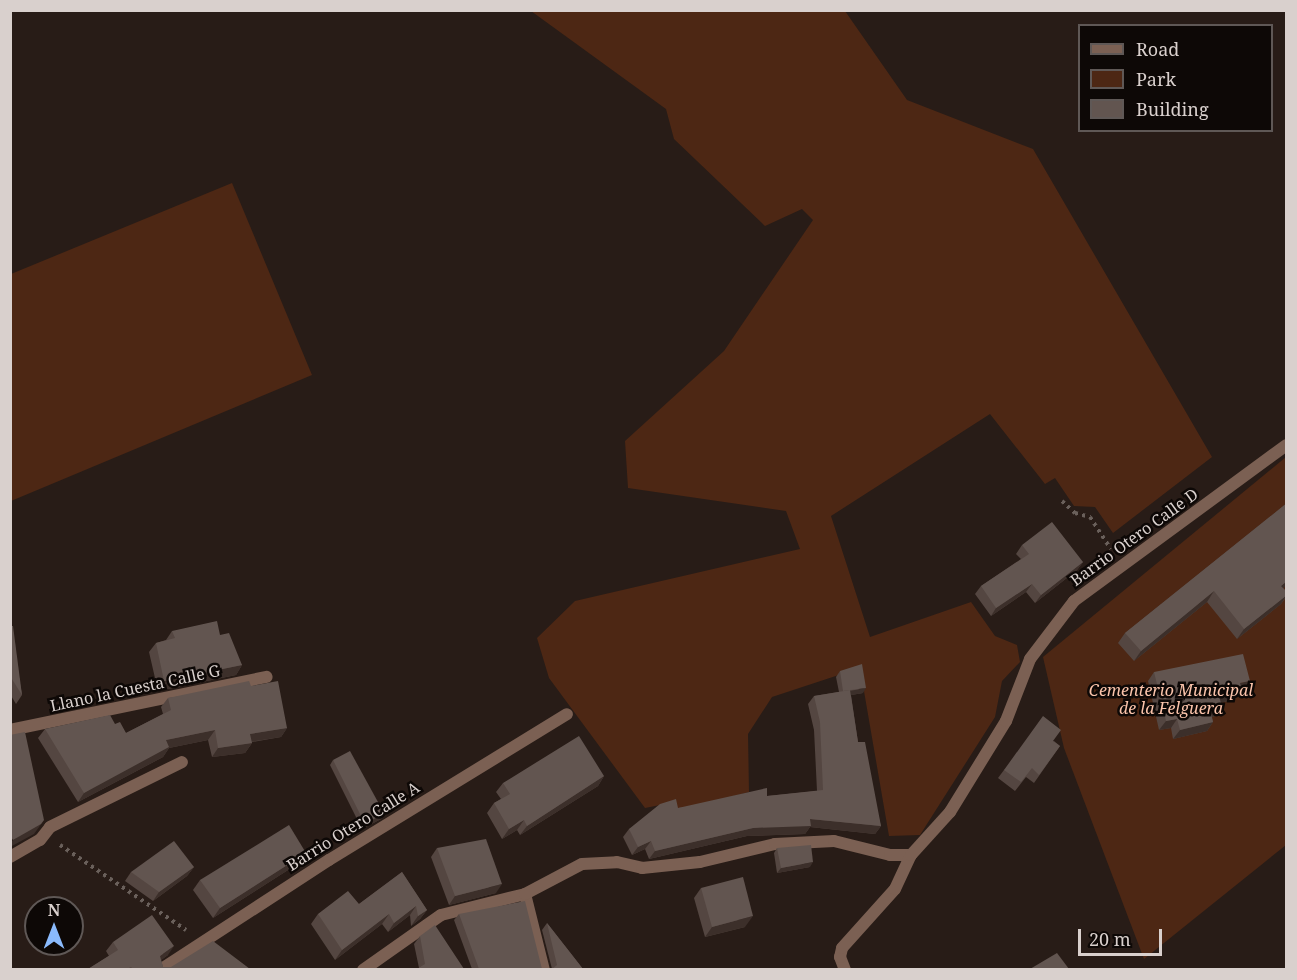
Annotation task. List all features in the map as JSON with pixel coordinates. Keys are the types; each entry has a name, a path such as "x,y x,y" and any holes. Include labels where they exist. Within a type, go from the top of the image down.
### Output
{"street":[{"name":"Barrio Otero Calle D","path":"845,969 840,957 842,948 895,889 911,855 950,812 1006,722 1030,659 1074,601 1287,446"},
{"name":"Llano la Cuesta Calle G","path":"10,730 267,677"},
{"name":"Barrio Otero Calle A","path":"160,969 567,714"},
{"path":"10,857 45,834 50,827 182,762"},
{"path":"363,969 441,915 525,894 582,864 617,862 642,868 700,862 775,844 834,841 890,855 911,855"},
{"path":"525,894 544,969"},
{"path":"203,940 223,951"}],"path":[{"path":"1062,501 1075,513 1089,517 1109,547"},
{"path":"45,834 203,940"}],"green space":[{"path":"531,11 845,11 907,100 1033,149 1212,457 1113,533 1095,507 1074,506 1055,478 1045,484 990,414 831,516 870,637 971,602 995,636 1017,645 1020,662 1002,681 995,717 920,835 889,836 860,668 772,697 748,734 749,792 676,811 670,803 645,808 549,678 537,638 575,601 800,549 786,511 628,488 625,441 724,351 813,220 802,209 765,226 674,139 666,109"},
{"path":"232,183 312,375 11,501 11,274"},
{"name":"Cementerio Municipal de la Felguera","path":"1286,457 1286,845 1144,959 1064,748 1043,657"}],"building":[{"path":"1287,503 1287,581 1281,586 1287,595 1244,629 1214,591 1141,651 1125,633"},
{"path":"1052,522 1083,562 1041,595 1032,584 996,608 981,586 1029,554 1022,545"},
{"path":"217,621 220,635 229,633 242,665 164,681 156,643 175,638 172,631"},
{"path":"10,626 13,626 22,695 10,676"},
{"path":"1243,654 1250,681 1240,683 1242,690 1219,696 1222,707 1210,710 1213,722 1180,730 1177,719 1166,721 1154,672"},
{"path":"862,664 866,688 843,691 840,671"},
{"path":"249,681 251,686 278,681 287,728 250,734 252,743 218,748 215,730 166,740 169,747 84,793 45,729 110,715 115,724 120,722 126,733 171,710 168,698"},
{"path":"850,690 858,742 865,742 881,826 810,819 811,826 753,828 655,851 651,841 638,847 629,829 660,804 676,799 678,808 767,788 767,796 823,790 820,722 814,696"},
{"path":"1043,716 1061,730 1053,741 1060,746 1039,775 1032,768 1021,782 1004,770"},
{"path":"25,732 44,820 13,840 10,836 10,735"},
{"path":"579,736 604,776 527,826 524,820 509,829 494,803 510,794 503,783"},
{"path":"350,751 384,813 365,824 333,760"},
{"path":"289,825 306,853 220,908 200,880"},
{"path":"486,839 502,884 455,896 437,848"},
{"path":"174,841 194,867 159,892 131,872"},
{"path":"811,845 813,862 781,868 777,848"},
{"path":"402,872 427,910 418,916 416,906 394,923 389,914 342,950 318,914 348,891 359,904"},
{"path":"743,877 753,916 712,927 701,888"},
{"path":"525,901 542,969 479,969 459,914"},
{"path":"152,915 174,946 160,956 163,967 171,967 213,941 250,969 133,969 131,967 127,969 88,969 118,950 113,942"},
{"path":"547,923 583,969 552,969 557,965"},
{"path":"435,925 464,969 417,969 425,964 420,936"},
{"path":"1057,953 1069,969 1030,969"}]}
